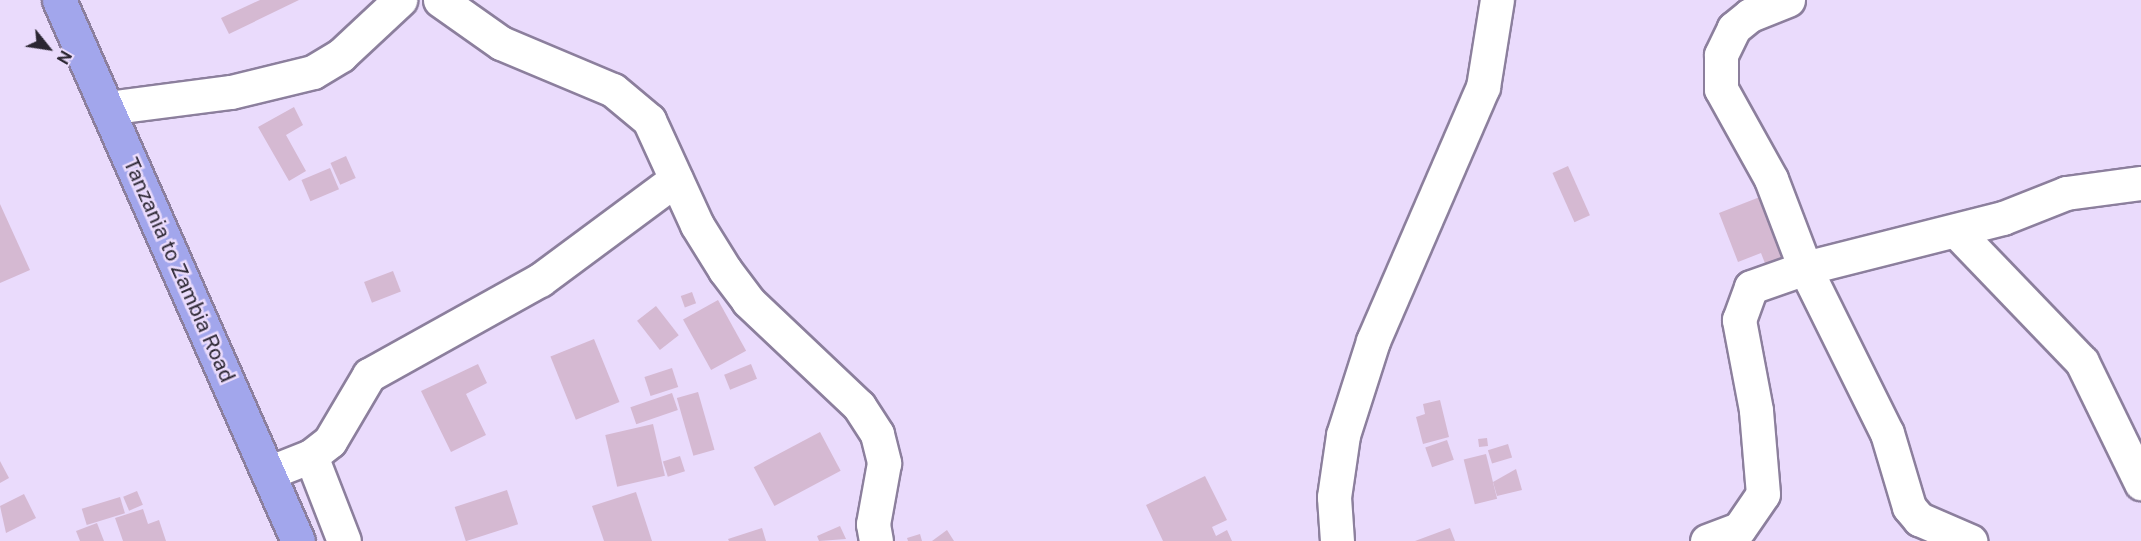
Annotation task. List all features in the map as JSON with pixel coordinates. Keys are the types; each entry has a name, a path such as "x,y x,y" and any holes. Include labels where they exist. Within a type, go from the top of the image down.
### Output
{"highway":[{"name":"Tanzania to Zambia Road","path":"59,0 298,541"}],"street":[{"path":"107,108 220,94 313,72 341,55 400,0"},
{"path":"440,0 501,43 631,102 660,137 697,225 748,301 829,375 877,434 884,463 873,524 876,541"},
{"path":"1337,541 1334,497 1343,435 1373,341 1484,87 1497,0"},
{"path":"1788,0 1750,15 1734,28 1718,72 1730,111 1789,216 1805,267 1887,433 1909,507 1919,519 1970,541"},
{"path":"268,473 311,456 334,436 369,375 540,280 676,179"},
{"path":"1707,541 1739,529 1763,494 1756,410 1739,320 1743,299 1764,280 1805,267 1957,232 2066,193 2141,183"},
{"path":"1957,232 2082,362 2141,483"},
{"path":"311,456 344,541"}],"building":[{"path":"260,0 299,0 229,34 221,18"},
{"path":"294,107 303,125 286,135 306,171 289,181 258,127"},
{"path":"346,156 356,178 340,185 330,163"},
{"path":"1568,166 1590,215 1574,222 1552,173"},
{"path":"330,168 339,189 310,201 301,180"},
{"path":"1770,193 1788,258 1766,266 1761,253 1738,262 1719,213"},
{"path":"0,204 30,270 0,283"},
{"path":"393,271 401,292 372,303 364,282"},
{"path":"692,292 696,303 685,307 681,296"},
{"path":"718,300 746,351 711,370 683,319"},
{"path":"656,306 679,335 660,350 637,321"},
{"path":"594,339 619,402 576,420 550,357"},
{"path":"478,364 487,383 466,394 486,435 451,452 421,391"},
{"path":"751,364 757,379 730,390 724,375"},
{"path":"672,368 678,387 651,396 644,377"},
{"path":"698,392 715,450 693,456 677,398"},
{"path":"672,393 678,410 636,424 630,407"},
{"path":"1440,400 1449,437 1423,444 1416,417 1425,414 1423,404"},
{"path":"653,424 665,476 617,487 605,435"},
{"path":"820,432 841,471 774,506 754,467"},
{"path":"1487,438 1488,446 1479,447 1478,439"},
{"path":"1447,440 1454,460 1432,467 1425,447"},
{"path":"1508,444 1512,457 1492,464 1488,450"},
{"path":"1486,454 1497,499 1475,504 1464,460"},
{"path":"680,456 685,471 668,477 663,462"},
{"path":"0,461 9,478 0,483"},
{"path":"1516,469 1522,490 1497,496 1493,482"},
{"path":"1205,476 1227,520 1212,527 1216,536 1227,530 1232,541 1163,541 1146,505"},
{"path":"507,490 518,524 466,541 455,507"},
{"path":"137,491 143,505 129,511 123,497"},
{"path":"636,492 652,541 604,541 592,506"},
{"path":"24,494 36,518 6,533 0,506"},
{"path":"120,497 125,513 87,525 82,509"},
{"path":"143,509 148,524 159,520 166,541 123,541 115,518"},
{"path":"97,523 104,541 80,541 76,531"},
{"path":"840,526 846,539 819,541 817,536"},
{"path":"762,528 766,541 729,541 728,539"},
{"path":"1450,528 1455,541 1415,541"},
{"path":"947,530 954,541 932,541"},
{"path":"920,534 922,541 908,541 907,538"}]}
